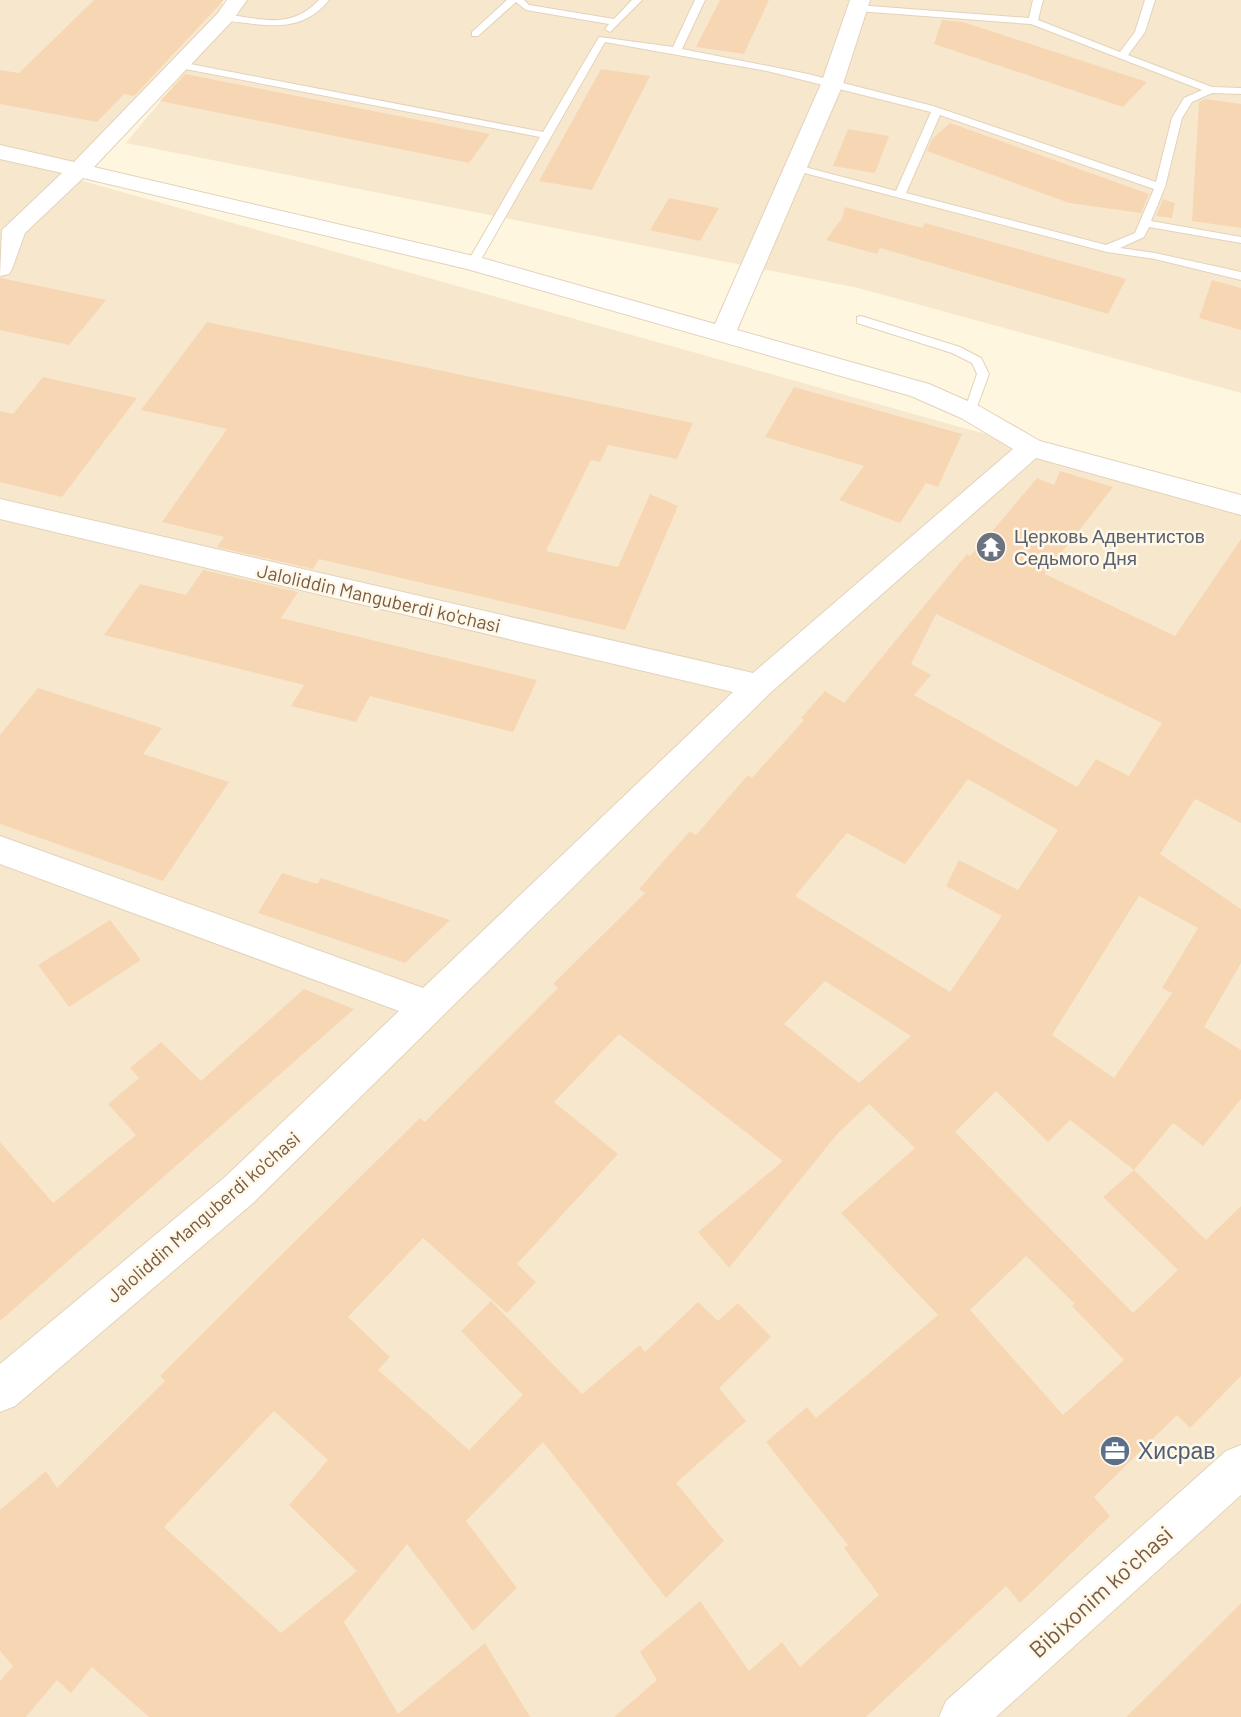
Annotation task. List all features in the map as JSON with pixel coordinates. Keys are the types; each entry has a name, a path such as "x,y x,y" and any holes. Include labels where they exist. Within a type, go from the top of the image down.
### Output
{"street":[{"path":"723,334 832,83 858,4"},
{"path":"0,268 7,236 79,170 231,9"},
{"path":"0,152 473,263 920,390 970,412 1031,448 1241,505"},
{"name":"Jaloliddin Manguberdi ko'chasi","path":"0,1391 239,1190 758,686 1031,448"},
{"name":"Jaloliddin Manguberdi ko'chasi","path":"0,509 758,686"},
{"path":"0,850 429,1006"},
{"name":"Bibixonim koʻchasi","path":"962,1717 1241,1466"}],"lane":[{"path":"231,9 291,24 313,15 324,0"},
{"path":"475,34 513,0"},
{"path":"519,0 526,7 615,22"},
{"path":"473,263 545,135 603,40 615,22 633,7 637,0"},
{"path":"677,50 700,0"},
{"path":"1033,21 1038,0"},
{"path":"1122,56 1140,32 1150,0"},
{"path":"858,4 1033,21 1211,90 1241,91"},
{"path":"603,40 677,50 832,83 937,111 1160,187"},
{"path":"180,65 545,135"},
{"path":"1107,249 1140,235 1160,187 1177,118 1188,100 1211,90"},
{"path":"900,195 937,111"},
{"path":"797,168 1107,249 1155,256 1241,276"},
{"path":"1144,223 1241,240"},
{"path":"861,320 956,350 977,361 982,374 970,412"}],"shaded area":[{"path":"0,0 210,0 230,6 69,177 967,429 1241,499 1241,1717 0,1717"},
{"path":"225,0 1241,0 1241,393 858,288 126,143 238,7"}],"building":[{"path":"94,0 224,0 134,96 124,94 97,122 0,104 0,70 19,73"},
{"path":"720,0 769,0 744,54 696,47"},
{"path":"942,20 963,22 1147,82 1123,107 934,44"},
{"path":"601,69 650,76 592,190 539,181"},
{"path":"185,74 490,134 469,163 160,101"},
{"path":"1205,99 1241,104 1241,228 1192,221 1199,102"},
{"path":"950,123 1149,194 1141,213 1069,203 927,151 932,139"},
{"path":"848,129 889,136 875,173 833,166"},
{"path":"669,198 719,208 700,241 650,230"},
{"path":"1163,199 1175,203 1172,218 1156,216"},
{"path":"845,207 922,228 925,223 1126,279 1108,314 880,248 877,254 826,240 842,218"},
{"path":"0,278 106,300 69,345 0,330"},
{"path":"1212,280 1241,288 1241,330 1199,318"},
{"path":"207,322 693,423 677,459 608,445 600,462 591,460 546,551 618,567 650,494 678,506 625,630 319,559 313,569 217,547 224,537 162,522 227,429 141,410"},
{"path":"43,377 137,398 62,497 0,482 0,411 13,414"},
{"path":"794,387 962,434 938,487 926,483 900,523 839,500 864,466 765,437"},
{"path":"1060,471 1113,487 1045,574 1175,636 1241,539 1241,823 1195,799 1160,854 1241,909 1241,963 1204,1027 1241,1050 1241,1099 1203,1146 1173,1123 1134,1170 1206,1240 1241,1206 1241,1376 1190,1428 1177,1415 1094,1497 1110,1516 1020,1603 1006,1586 866,1717 614,1717 657,1680 640,1652 700,1601 749,1671 782,1642 800,1667 879,1595 844,1548 848,1545 766,1442 807,1407 816,1418 938,1315 841,1213 915,1148 869,1104 838,1133 729,1268 698,1232 783,1161 619,1034 554,1102 618,1154 517,1264 536,1282 507,1313 423,1238 348,1317 390,1357 378,1370 469,1450 523,1395 461,1331 491,1301 582,1394 640,1345 645,1352 698,1302 718,1321 738,1303 771,1337 719,1388 746,1421 676,1483 724,1541 666,1598 543,1442 466,1521 517,1588 473,1631 407,1544 344,1622 398,1714 485,1643 530,1717 149,1717 92,1667 71,1693 57,1680 26,1717 0,1717 0,1681 13,1666 0,1651 0,1510 46,1471 57,1488 165,1381 160,1376 256,1280 420,1118 425,1122 558,988 553,984 645,893 639,889 690,831 696,835 748,775 752,778 804,720 801,718 825,691 844,703 967,554 970,556 1037,478 1054,485","holes":["936,614 1162,723 1129,776 1096,759 1077,787 914,695 931,675 911,664","968,779 1058,830 1018,890 959,860 946,886 1002,916 950,992 795,896 847,833 905,864","1139,896 1198,928 1162,988 1172,993 1114,1078 1052,1035","825,981 911,1036 859,1083 784,1024","996,1091 1048,1142 1070,1120 1134,1170 1103,1197 1178,1270 1133,1313 955,1132","1026,1256 1075,1304 1072,1306 1124,1360 1063,1415 970,1310","274,1411 328,1460 289,1505 357,1571 281,1633 164,1527"]},
{"path":"203,570 298,592 281,618 537,680 513,732 370,696 356,722 291,706 304,685 104,635 140,584 186,595"},
{"path":"38,688 162,728 143,754 229,782 163,881 0,824 0,735"},
{"path":"282,873 317,884 321,878 450,920 405,963 258,913"},
{"path":"110,920 141,960 69,1007 38,965"},
{"path":"304,989 354,1009 0,1321 0,1142 53,1203 136,1135 108,1104 139,1078 130,1068 161,1042 201,1081"},
{"path":"1241,1603 1241,1717 1126,1717 1184,1660"}],"place":[{"name":"Церковь Адвентистов Седьмого Дня","path":"991,547"},
{"name":"Хисрав","path":"1115,1451"}]}
